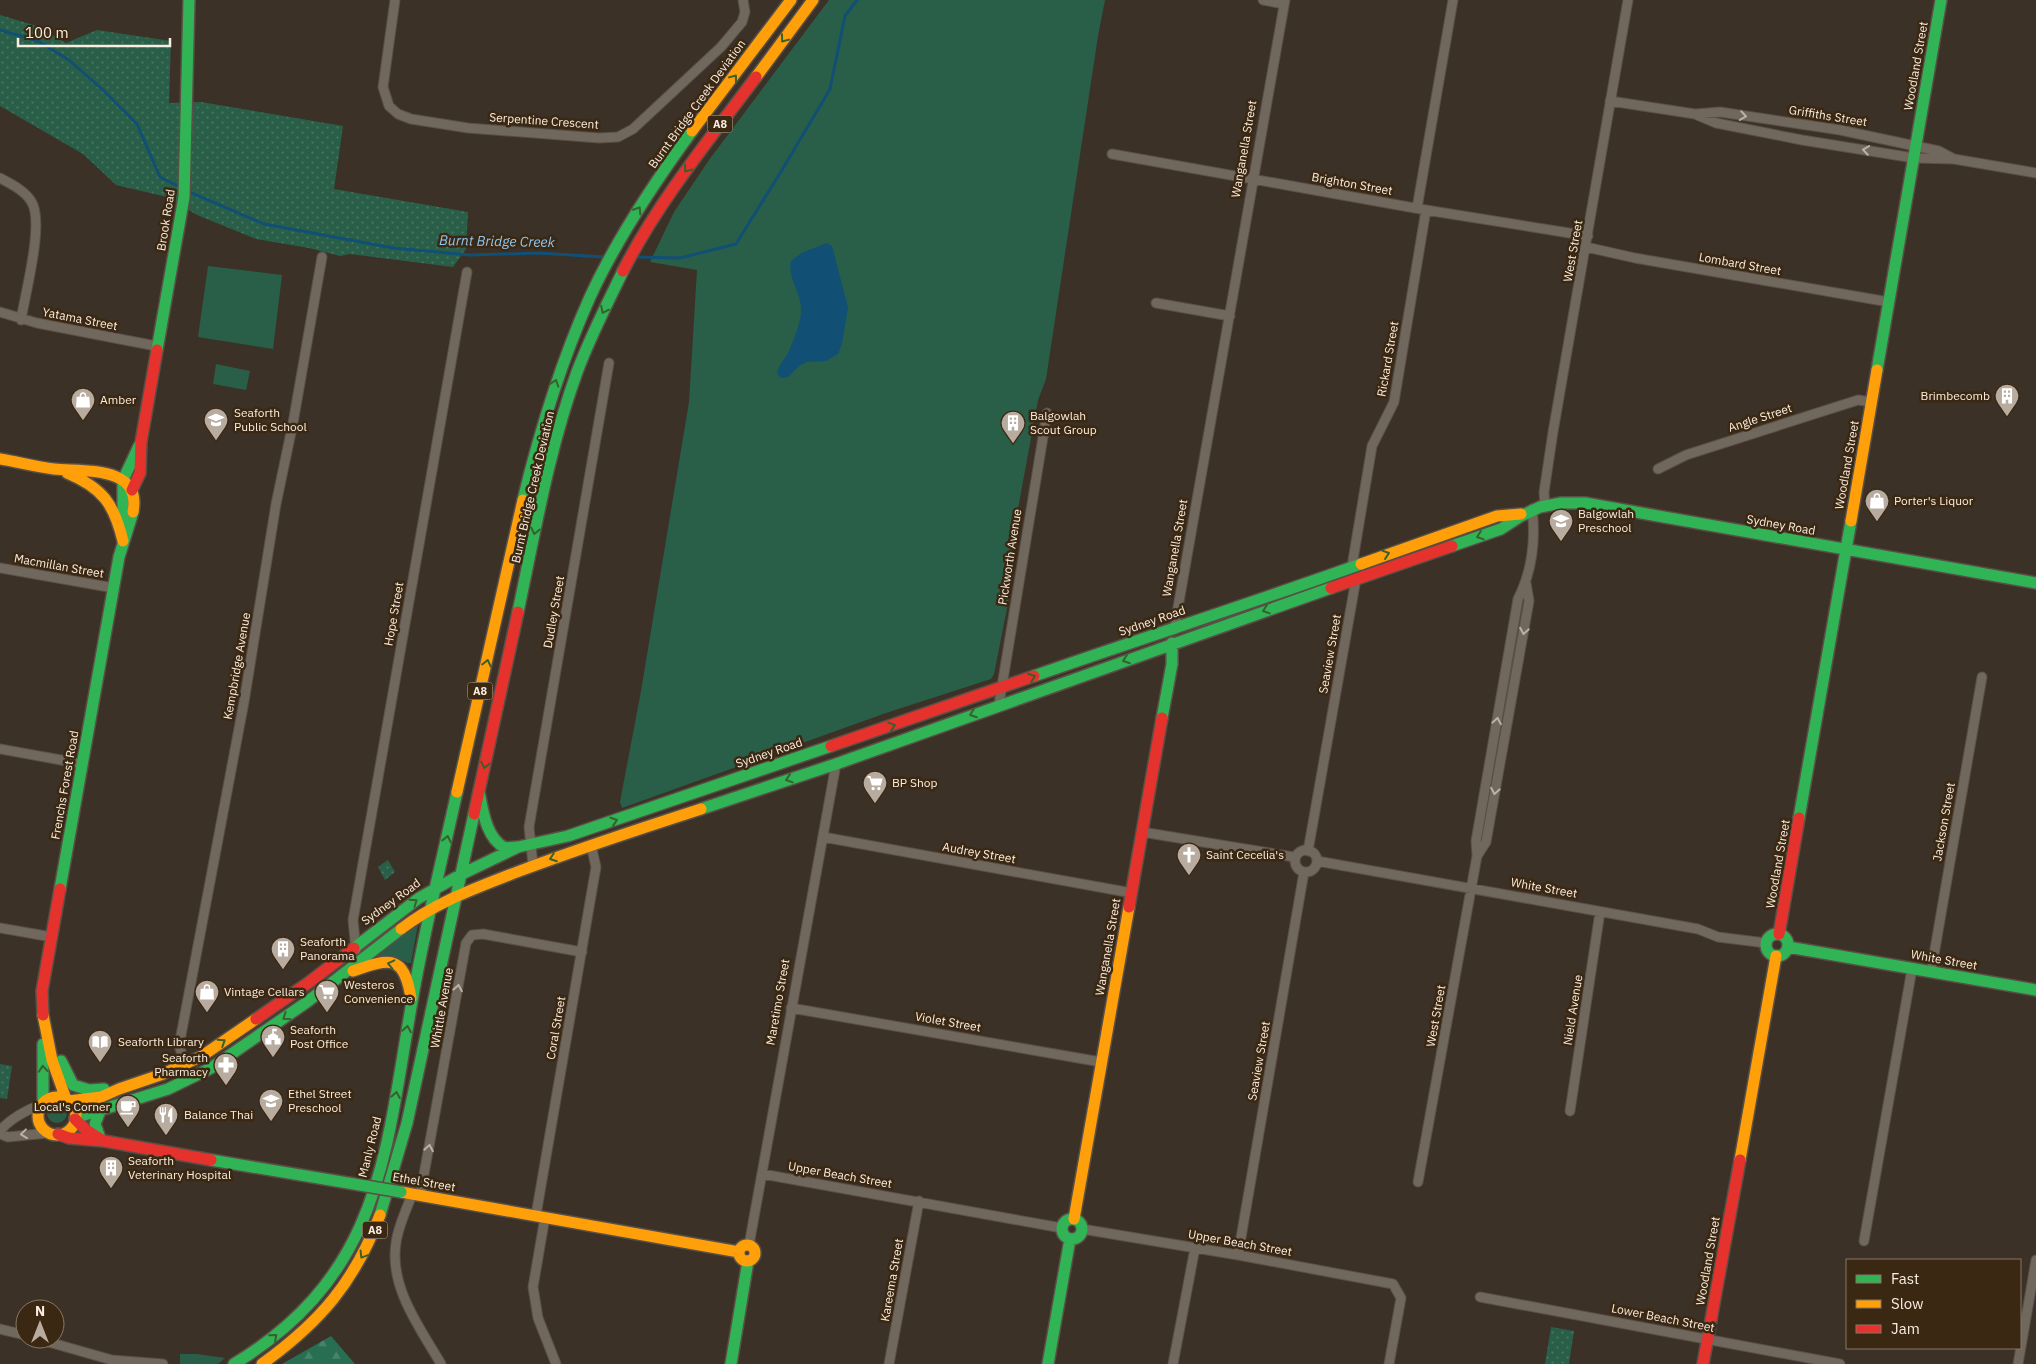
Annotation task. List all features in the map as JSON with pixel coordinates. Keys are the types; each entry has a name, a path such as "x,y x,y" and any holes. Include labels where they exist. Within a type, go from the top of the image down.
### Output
{"main road":[{"name":"Brook Road","path":"127,492 136,485 140,471 141,442 156,346 184,197 186,179 189,0"},
{"name":"Burnt Bridge Creek Deviation","path":"436,887 531,464 556,380 576,330 607,264 644,200 791,0"},
{"name":"Burnt Bridge Creek Deviation","path":"457,894 549,467 560,424 577,373 596,326 633,252 664,202 813,0"},
{"name":"Woodland Street","path":"1779,934 1941,0"},
{"name":"Brook Road","path":"123,480 141,442"},
{"name":"Frenchs Forest Road","path":"0,459 57,469 96,472 123,480"},
{"name":"Frenchs Forest Road","path":"57,469 85,480 100,491 112,506 119,523 123,541"},
{"path":"119,523 127,492 123,480"},
{"path":"100,491 127,492"},
{"name":"Frenchs Forest Road","path":"67,1100 56,1076 47,1040 42,998 114,588 123,541 134,506 127,492"},
{"name":"Sydney Road","path":"67,1100 88,1100 114,1093 119,1089 163,1074 202,1056 258,1019 436,887 518,847 577,833 1174,627 1246,605 1497,516 1545,506 1574,502 1585,503 2036,583"},
{"name":"Sydney Road","path":"75,1119 168,1089 211,1068 307,1002 359,960 432,906 457,894 591,845 836,764 999,704 1501,528 1527,511"},
{"name":"Wanganella Street","path":"1074,1219 1172,664 1172,643"},
{"path":"830,746 836,764"},
{"path":"479,792 486,820 495,840 500,846 507,849 518,847"},
{"name":"Manly Road","path":"234,1364 267,1344 316,1298 354,1242 367,1210 386,1146 412,1002 436,887"},
{"name":"A8","path":"262,1364 294,1340 328,1307 350,1278 370,1243 384,1209 396,1166 457,894"},
{"path":"1779,934 1787,938 1788,947 1785,953 1776,956 1767,950 1766,943 1770,937 1779,934"},
{"name":"White Street","path":"1788,947 2036,990"},
{"name":"Woodland Street","path":"1703,1364 1776,956"},
{"path":"338,977 376,963 392,962 403,969 406,974 412,1002"},
{"path":"47,1040 56,1049 73,1085 89,1090 119,1089"},
{"name":"Frenchs Forest Road","path":"43,1103 42,1049 47,1040"},
{"path":"54,1098 67,1100 74,1108 75,1119 69,1130 53,1134 43,1129 39,1121 38,1112 43,1103 54,1098"},
{"path":"100,1111 95,1124 102,1140"},
{"name":"Ethel Street","path":"75,1119 86,1130 102,1140"},
{"name":"Ethel Street","path":"53,1134 69,1138 102,1140 739,1252"},
{"path":"1074,1219 1081,1224 1082,1229 1078,1238 1070,1239 1064,1235 1062,1228 1066,1221 1074,1219"},
{"path":"1048,1364 1070,1239"},
{"path":"731,1364 748,1261 754,1257 755,1252 749,1245 744,1245 739,1252 740,1257 748,1261"}],"street":[{"name":"Serpentine Crescent","path":"395,0 383,87 386,101 398,114 411,119 468,128 599,138 618,137 633,129 714,54 742,22 745,12 743,0"},
{"path":"1263,0 1284,2"},
{"name":"Rickard Street","path":"1352,566 1372,446 1394,402 1453,0"},
{"name":"West Street","path":"1545,506 1544,492 1553,432 1628,0"},
{"name":"Wanganella Street","path":"1172,643 1284,2"},
{"name":"Griffiths Street","path":"1610,101 1695,114 1720,112 1840,130 1939,151 1954,159"},
{"name":"Griffiths Street","path":"1695,114 1716,123 1802,140 1914,158 1954,159 2036,173"},
{"name":"Brighton Street","path":"1112,154 1253,180 1588,236"},
{"path":"0,178 27,196 32,202 36,219 36,235 21,320"},
{"name":"Lombard Street","path":"1586,247 1635,258 1890,302"},
{"name":"Kempbridge Avenue","path":"191,1078 179,1046 244,702 276,504 293,423 322,257"},
{"name":"Hope Street","path":"359,960 355,946 353,920 467,272"},
{"path":"1156,303 1230,316"},
{"name":"Yatama Street","path":"0,312 21,320 156,346"},
{"name":"Dudley Street","path":"534,866 529,827 609,363"},
{"name":"Angle Street","path":"1658,469 1686,456 1858,400 1872,402"},
{"name":"Pickworth Avenue","path":"999,704 1047,413"},
{"name":"West Street","path":"1418,1182 1472,888 1477,856 1476,841 1516,609 1518,599 1526,583 1534,538 1527,511"},
{"name":"Macmillan Street","path":"0,568 114,588"},
{"name":"Seaview Street","path":"1308,850 1356,579"},
{"name":"Jackson Street","path":"1931,972 1982,677"},
{"path":"0,749 83,764"},
{"name":"Maretimo Street","path":"749,1245 836,764"},
{"path":"1142,832 1294,857 1302,851 1308,850 1314,854 1317,861 1311,871 1304,872 1296,867 1294,857"},
{"name":"Audrey Street","path":"823,838 1132,893"},
{"name":"Coral Street","path":"556,1364 538,1318 533,1287 541,1216 596,867 591,845"},
{"name":"White Street","path":"1317,861 1698,929 1718,937 1766,943"},
{"name":"Seaview Street","path":"1238,1255 1304,872"},
{"name":"Nield Avenue","path":"1570,1111 1600,912"},
{"path":"0,928 52,937"},
{"name":"Whittle Avenue","path":"442,1364 406,1302 396,1270 396,1243 411,1194 466,943 472,935 483,934 582,952"},
{"path":"1864,1241 1912,969"},
{"name":"Violet Street","path":"791,1008 1101,1062"},
{"path":"43,1103 16,1117 6,1124 0,1133 8,1136 53,1134"},
{"name":"Upper Beach Street","path":"762,1174 1062,1228"},
{"name":"Kareema Street","path":"890,1364 919,1201"},
{"name":"Upper Beach Street","path":"1082,1229 1238,1255 1393,1284 1401,1298 1389,1364"},
{"path":"1173,1364 1194,1248"},
{"path":"2021,1347 2036,1260"},
{"name":"Lower Beach Street","path":"1480,1296 1840,1364"},
{"path":"0,1328 15,1333"},
{"path":"65,1347 112,1360 163,1364"},
{"path":"2018,1364 2021,1349"},
{"path":"1800,1356 1814,1364"}],"green space":[{"path":"829,0 1105,0 1046,379 1038,400 1013,536 1013,578 994,674 991,679 886,713 622,808 620,802 641,691 689,402 697,270 650,262 674,212 709,160"},
{"path":"0,15 37,26 66,43 97,30 171,41 169,103 201,102 343,126 334,189 468,212 466,249 453,267 350,254 340,256 309,248 256,239 197,215 167,197 116,185 83,154 0,106"},
{"path":"208,266 282,275 273,349 198,337"},
{"path":"216,364 250,371 246,390 213,384"},
{"path":"388,860 395,872 385,880 378,867"},
{"path":"418,924 411,963 401,959 374,956"},
{"path":"0,1064 12,1066 7,1099 0,1098"},
{"path":"57,1103 64,1106 67,1113 64,1120 57,1123 50,1120 47,1113 50,1106"},
{"path":"1551,1327 1574,1331 1569,1364 1545,1364"},
{"path":"331,1336 355,1364 282,1364"},
{"path":"180,1354 197,1354 225,1358 218,1364 180,1364"}],"water":[{"path":"827,243 832,246 848,307 842,344 838,354 826,361 807,362 799,366 788,377 781,378 777,373 778,369 790,349 801,315 801,304 791,274 791,261 801,253"}],"waterway":[{"name":"Burnt Bridge Creek","path":"635,257 680,258 736,244 830,89 845,16 857,0"},
{"name":"Burnt Bridge Creek","path":"0,30 38,41 69,60 137,124 160,177 182,188"},
{"name":"Burnt Bridge Creek","path":"187,191 264,224 393,248 470,255 538,253 604,257"}],"traffic: fast":[{"path":"157,350 184,197 189,0"},
{"path":"1877,370 1941,0"},
{"path":"523,500 552,397 590,297 612,253 637,211 692,131"},
{"path":"518,612 543,491 567,401 587,346 623,271"},
{"path":"119,523 123,512 123,480 139,446"},
{"path":"1452,546 1501,529 1540,507 1561,503 1585,503 2036,583"},
{"path":"60,889 119,557 133,512"},
{"path":"1799,818 1851,521"},
{"path":"1034,676 1361,564"},
{"path":"701,809 836,764 1331,588"},
{"path":"1162,718 1172,664 1172,643"},
{"path":"354,948 419,898 462,874 518,847 568,836 831,746"},
{"path":"234,1364 284,1328 321,1290 349,1248 369,1204 384,1157 423,945 457,792"},
{"path":"479,792 486,823 493,838 505,848 517,847"},
{"path":"380,1215 407,1123 474,814"},
{"path":"75,1118 168,1089 211,1068 307,1002 401,929"},
{"path":"1777,934 1785,937 1788,945 1785,953 1777,956 1769,953 1766,945 1769,937 1777,934"},
{"path":"1788,947 2036,990"},
{"path":"43,1044 43,1103"},
{"path":"61,1061 73,1085 89,1090 104,1089"},
{"path":"100,1111 95,1124 100,1138"},
{"path":"211,1160 366,1186"},
{"path":"366,1186 401,1192"},
{"path":"1072,1219 1079,1222 1082,1229 1079,1236 1072,1239 1065,1236 1062,1229 1065,1222 1072,1219"},
{"path":"1048,1364 1070,1239"},
{"path":"731,1364 748,1261"}],"traffic: slow":[{"path":"692,131 791,0"},
{"path":"756,77 813,0"},
{"path":"1851,521 1877,370"},
{"path":"0,459 54,469 108,474 120,479 129,486 133,497 133,512"},
{"path":"67,473 90,485 105,499 116,517 123,541"},
{"path":"457,792 523,500"},
{"path":"1361,564 1497,516 1521,514"},
{"path":"401,929 414,919 457,896 586,847 701,809"},
{"path":"1074,1219 1129,907"},
{"path":"1740,1160 1776,956"},
{"path":"353,971 386,962 393,963 404,973 411,998"},
{"path":"43,1015 52,1060 66,1099"},
{"path":"68,1101 101,1097 163,1074 202,1056 256,1019"},
{"path":"57,1097 70,1103 76,1116 70,1129 57,1135 44,1129 38,1116 44,1103 57,1097"},
{"path":"401,1192 739,1252"},
{"path":"262,1364 301,1333 333,1299 359,1261 380,1215"},
{"path":"747,1245 753,1247 755,1253 753,1259 747,1261 741,1259 739,1253 741,1247 747,1245"}],"traffic: jam":[{"path":"623,271 668,196 756,77"},
{"path":"132,490 140,473 141,442 157,350"},
{"path":"1331,588 1452,546"},
{"path":"474,814 518,612"},
{"path":"831,746 1034,676"},
{"path":"1129,907 1162,718"},
{"path":"1779,934 1799,818"},
{"path":"43,1015 42,991 60,889"},
{"path":"256,1019 354,948"},
{"path":"75,1119 86,1130 102,1140"},
{"path":"58,1134 69,1138 104,1141 211,1160"},
{"path":"1703,1364 1740,1160"}],"place":[{"name":"Brimbecomb","path":"2007,417"},
{"name":"Amber","path":"83,421"},
{"name":"Seaforth Public School","path":"216,441"},
{"name":"Balgowlah Scout Group","path":"1013,444"},
{"name":"Porter's Liquor","path":"1877,522"},
{"name":"Balgowlah Preschool","path":"1561,542"},
{"name":"BP Shop","path":"875,804"},
{"name":"Saint Cecelia's","path":"1189,876"},
{"name":"Seaforth Panorama","path":"283,970"},
{"name":"Vintage Cellars","path":"207,1013"},
{"name":"Westeros Convenience","path":"327,1013"},
{"name":"Seaforth Post Office","path":"273,1058"},
{"name":"Seaforth Library","path":"100,1063"},
{"name":"Seaforth Pharmacy","path":"226,1086"},
{"name":"Ethel Street Preschool","path":"271,1122"},
{"name":"Local's Corner","path":"128,1128"},
{"name":"Balance Thai","path":"166,1136"},
{"name":"Seaforth Veterinary Hospital","path":"111,1189"}]}
